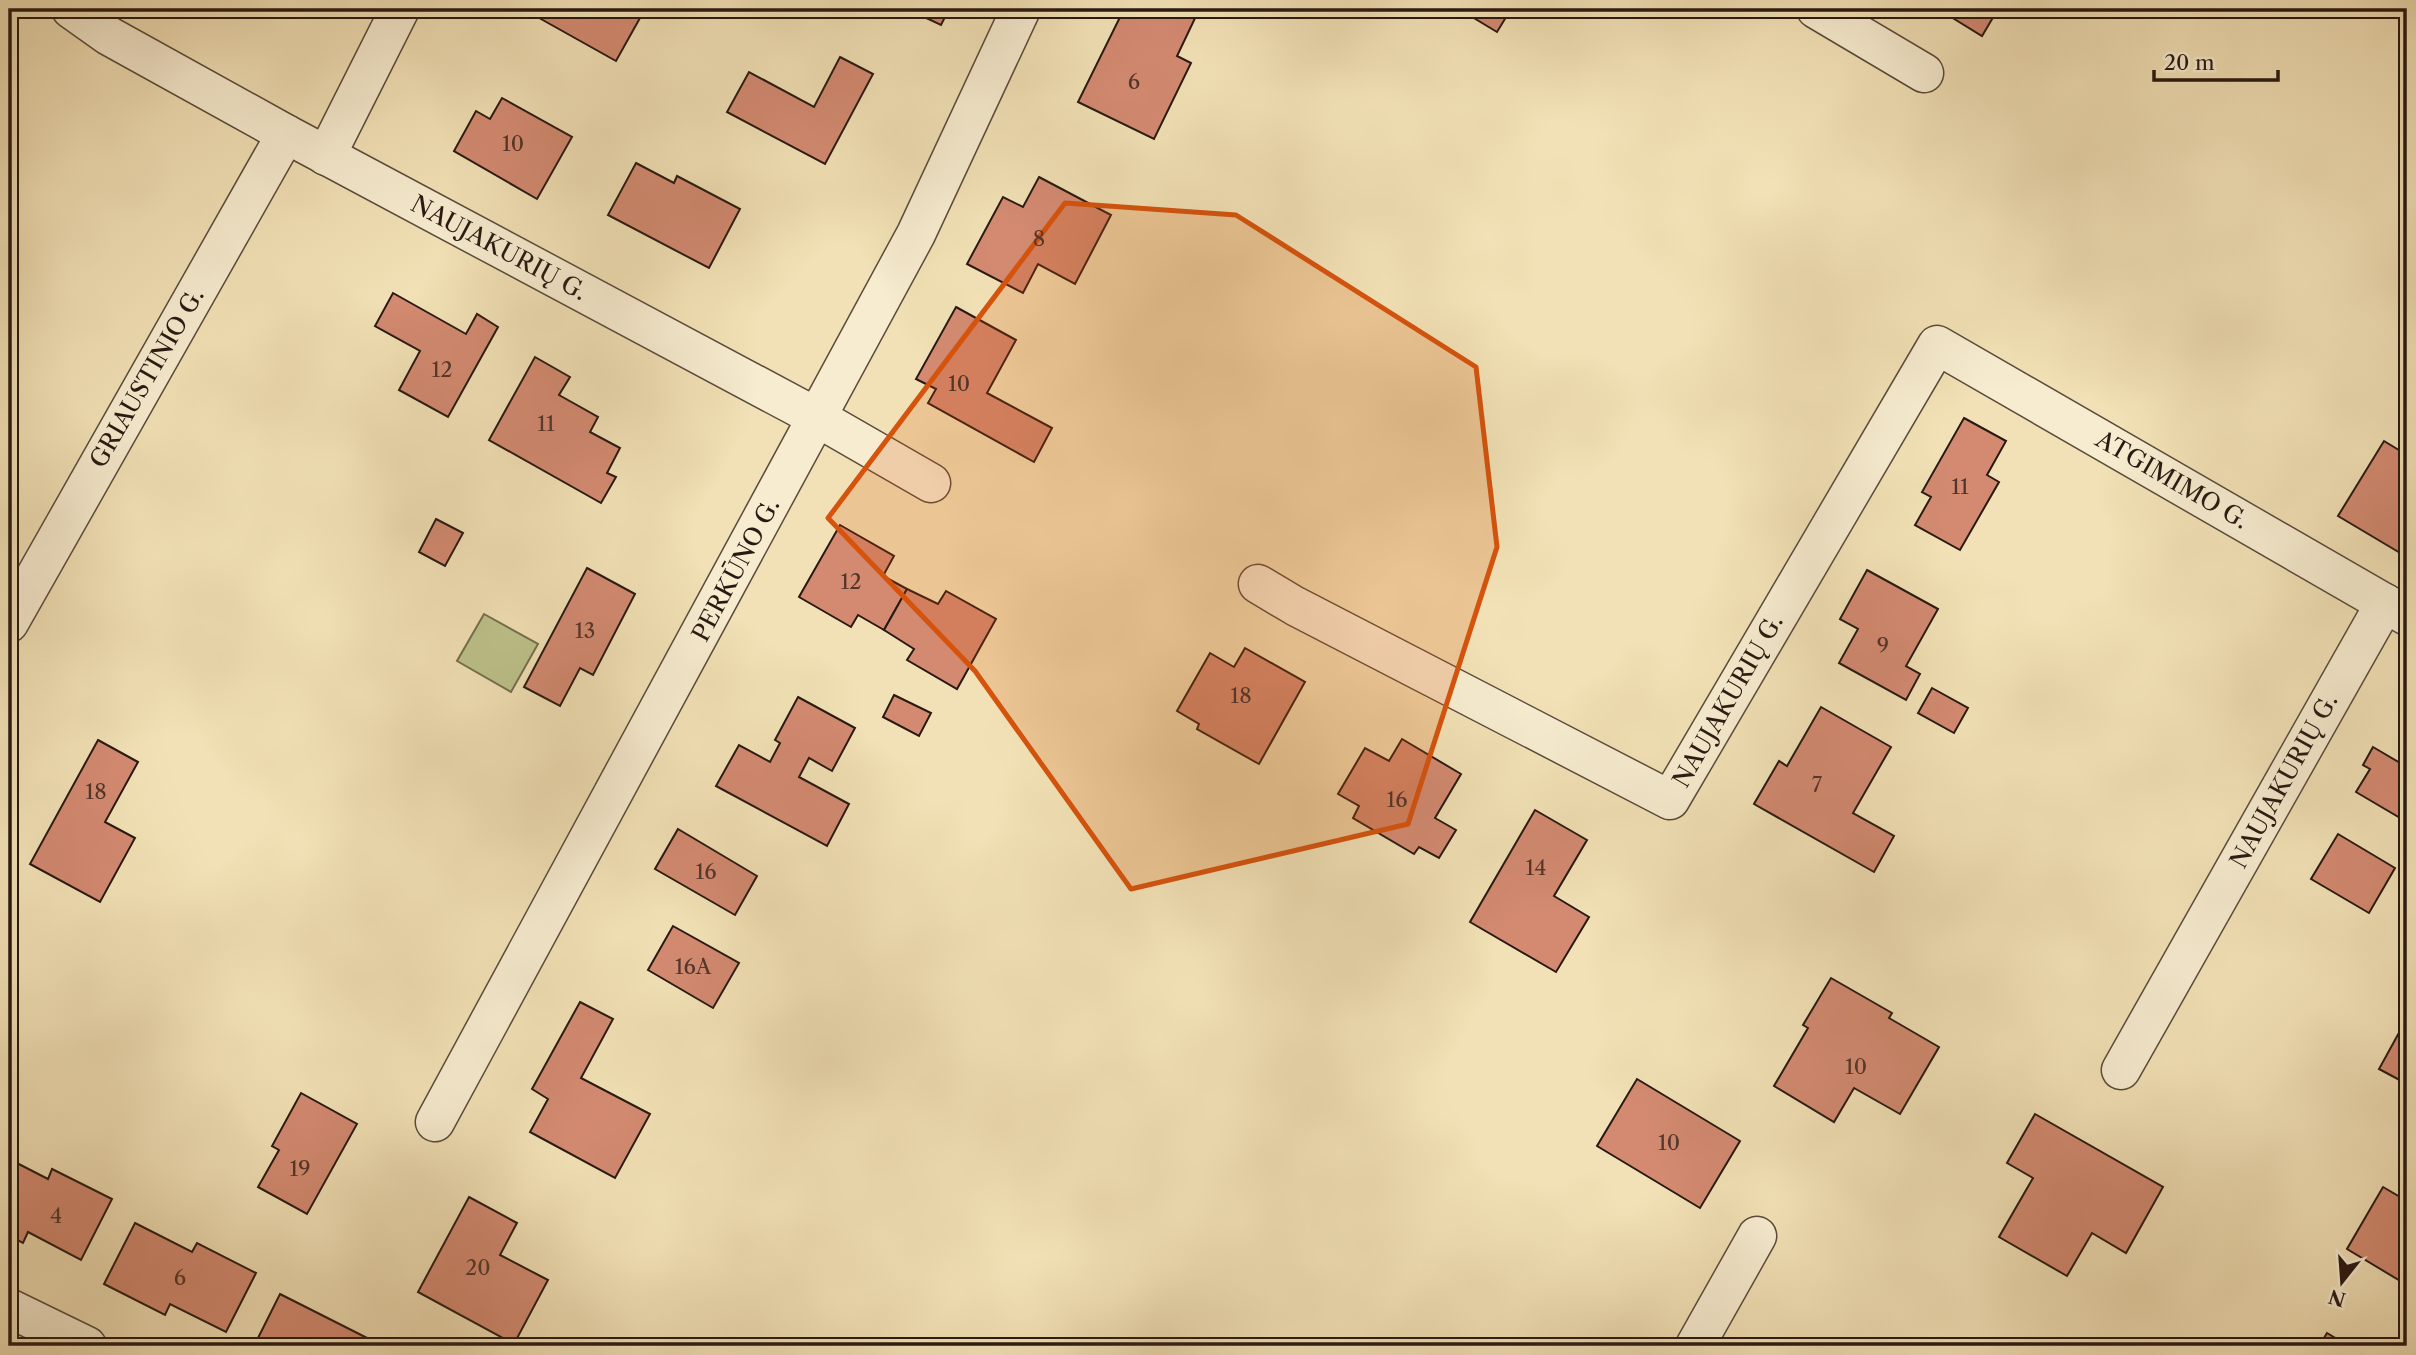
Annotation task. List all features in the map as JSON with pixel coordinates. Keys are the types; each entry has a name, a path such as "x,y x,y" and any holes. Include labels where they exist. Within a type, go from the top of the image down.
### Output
{"street":[{"name":"NAUJAKURIŲ G.","path":"71,9 109,36 286,134 818,418 931,483"},
{"path":"326,156 400,9"},
{"name":"PERKŪNO G.","path":"435,1122 916,234 1021,9"},
{"path":"1816,9 1924,73"},
{"name":"GRIAUSTINIO G.","path":"9,623 286,134"},
{"name":"NAUJAKURIŲ G.","path":"1258,583 1295,606 1670,800 1937,345"},
{"name":"ATGIMIMO G.","path":"1937,345 2396,609"},
{"name":"NAUJAKURIŲ G.","path":"2122,1070 2396,609"},
{"path":"1695,1346 1757,1236"},
{"path":"9,1308 68,1342"}],"highlighted area":[{"path":"1065,203 1236,215 1476,367 1497,547 1408,824 1131,889 975,671 828,518"}],"green space":[{"path":"484,614 538,644 511,692 457,661"}],"building":[{"path":"535,9 645,9 616,61 532,14"},
{"path":"907,9 949,9 941,25"},
{"path":"1124,9 1187,9 1197,14 1177,56 1191,63 1154,139 1078,102"},
{"path":"1459,9 1511,9 1497,32"},
{"path":"1945,9 1998,9 1982,36 1943,12"},
{"path":"840,57 873,74 825,164 727,112 749,72 814,107"},
{"path":"502,98 572,137 537,199 454,151 476,111 490,119"},
{"path":"636,163 674,183 677,176 740,209 709,268 608,215"},
{"path":"1039,177 1111,215 1075,284 1038,264 1023,293 967,264 1003,197 1023,207"},
{"path":"393,293 466,334 477,314 498,327 448,417 399,390 420,351 375,326"},
{"path":"956,307 1016,340 987,393 1052,428 1034,462 928,403 936,389 916,379"},
{"path":"535,357 570,377 559,395 598,417 590,432 620,448 607,473 616,477 601,503 489,440"},
{"path":"1964,418 2006,441 1987,475 1999,482 1960,550 1915,525 1931,497 1922,492"},
{"path":"2384,441 2407,455 2407,557 2338,516"},
{"path":"436,519 463,533 445,566 419,552"},
{"path":"840,525 894,556 883,576 907,589 884,630 858,615 851,627 799,597"},
{"path":"587,568 635,594 593,675 580,668 560,706 524,687"},
{"path":"1867,570 1938,609 1906,666 1920,674 1906,700 1839,663 1858,629 1840,619"},
{"path":"907,589 938,604 946,591 996,619 957,689 907,660 914,649 884,630"},
{"path":"1245,648 1305,682 1259,764 1197,729 1199,724 1177,711 1210,653 1234,667"},
{"path":"1932,688 1968,708 1954,733 1918,713"},
{"path":"894,695 931,713 919,736 883,717"},
{"path":"798,697 855,728 832,771 809,758 799,777 849,804 827,846 716,786 739,745 770,762 780,743 775,740"},
{"path":"1821,707 1891,747 1853,813 1894,836 1874,872 1754,804 1779,761 1787,766"},
{"path":"1402,739 1461,774 1435,818 1456,830 1439,858 1419,847 1414,854 1353,818 1359,806 1338,794 1365,748 1389,761"},
{"path":"98,740 138,762 105,822 135,838 100,902 30,864"},
{"path":"2373,747 2407,767 2407,822 2356,792 2370,769 2363,765"},
{"path":"1535,810 1587,840 1554,896 1589,917 1556,972 1470,922"},
{"path":"678,829 757,876 735,915 655,869"},
{"path":"2338,834 2395,868 2369,913 2311,879"},
{"path":"673,926 739,963 713,1008 648,970"},
{"path":"1831,978 1892,1013 1889,1018 1939,1047 1900,1114 1854,1088 1834,1122 1774,1086 1808,1028 1803,1025"},
{"path":"580,1002 613,1019 581,1078 650,1114 615,1178 530,1132 548,1099 532,1089"},
{"path":"2407,1020 2407,1084 2379,1069"},
{"path":"1637,1079 1740,1141 1700,1208 1597,1146"},
{"path":"301,1093 357,1124 307,1214 258,1187 279,1150 272,1146"},
{"path":"2035,1114 2163,1187 2126,1253 2092,1233 2067,1276 1999,1237 2033,1178 2007,1163"},
{"path":"9,1159 48,1179 52,1169 112,1199 81,1260 28,1232 23,1243 9,1236"},
{"path":"2383,1187 2407,1201 2407,1285 2347,1249"},
{"path":"469,1197 517,1223 500,1255 548,1280 514,1344 418,1292"},
{"path":"135,1223 192,1252 197,1243 256,1273 226,1332 170,1304 165,1315 104,1284"},
{"path":"280,1294 383,1346 254,1346"},
{"path":"2327,1333 2349,1346 2319,1346"}]}
